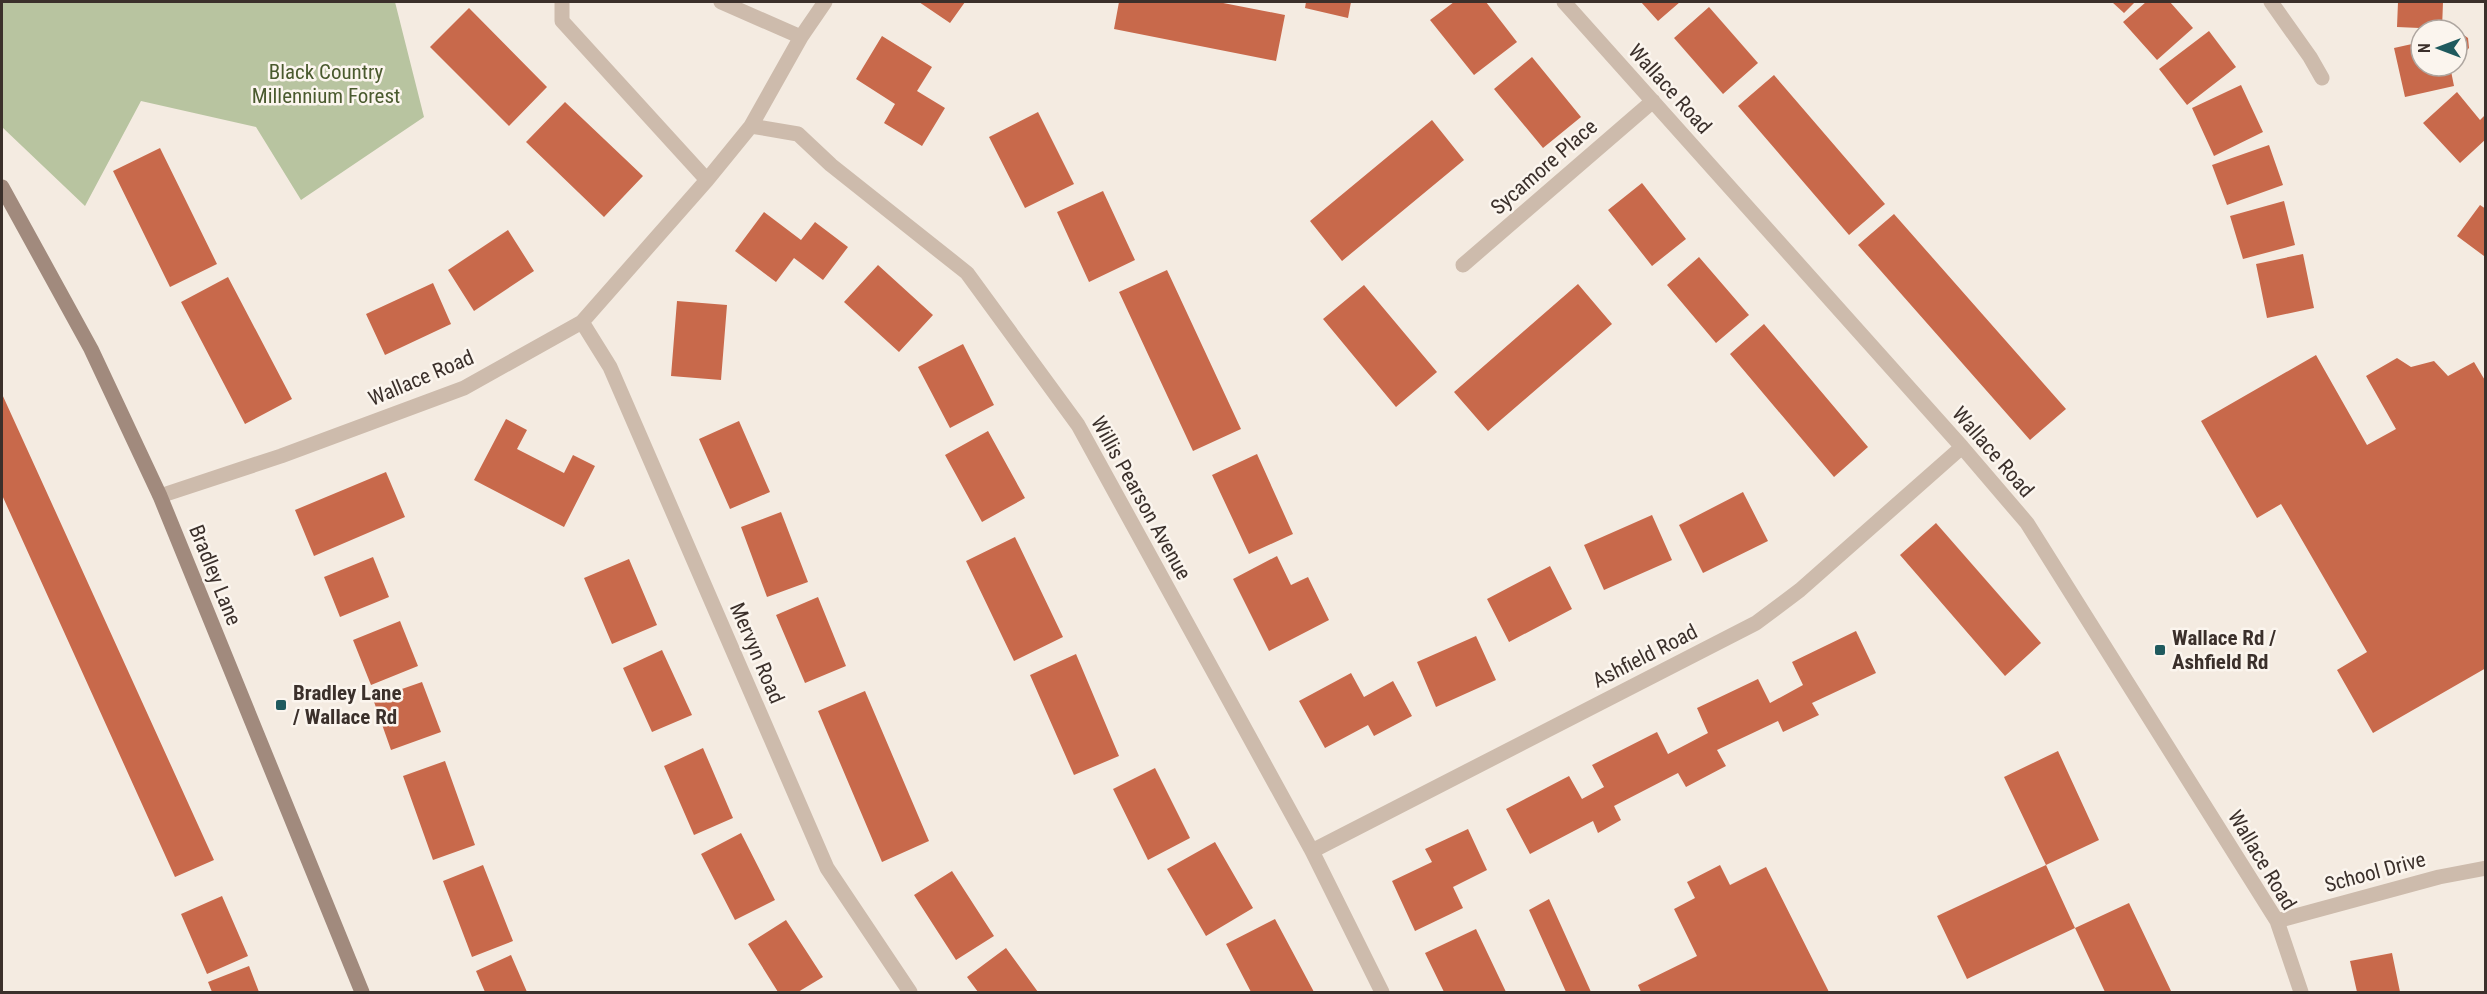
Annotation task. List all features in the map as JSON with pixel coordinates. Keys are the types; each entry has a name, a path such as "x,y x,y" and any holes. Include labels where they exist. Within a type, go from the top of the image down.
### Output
{"street":[{"path":"562,2 562,21 707,180"},
{"path":"721,2 801,37"},
{"name":"Wallace Road","path":"160,496 281,456 464,388 582,321 707,180 751,126 801,37 825,2"},
{"name":"Wallace Road","path":"1564,2 1962,447 2027,523 2277,921 2301,993"},
{"path":"2271,2 2322,78"},
{"name":"Sycamore Place","path":"1463,265 1653,101"},
{"name":"Willis Pearson Avenue","path":"751,126 798,134 831,165 967,273 1078,425 1312,851 1382,993"},
{"name":"Bradley Lane","path":"2,187 91,349 160,496 362,993"},
{"name":"Mervyn Road","path":"582,321 610,366 827,868 910,993"},
{"name":"Ashfield Road","path":"1312,851 1756,622 1800,590 1962,447"},
{"name":"School Drive","path":"2277,921 2439,877 2486,868"}],"green space":[{"name":"Black Country Millennium Forest","path":"2,2 395,2 424,117 301,200 256,127 141,101 85,206 2,127"}],"building":[{"path":"919,2 965,2 950,23"},
{"path":"1119,2 1218,2 1285,15 1276,61 1114,29"},
{"path":"1306,2 1351,2 1348,18 1305,8"},
{"path":"1454,2 1486,2 1517,42 1474,75 1430,20"},
{"path":"1641,2 1680,2 1658,21"},
{"path":"2112,2 2135,2 2124,13"},
{"path":"2146,2 2170,2 2193,28 2157,60 2123,22"},
{"path":"2398,2 2443,2 2442,18 2409,18 2409,28 2397,27"},
{"path":"1709,7 1758,63 1723,94 1674,38"},
{"path":"469,8 547,87 509,126 430,47"},
{"path":"2209,31 2236,67 2187,105 2159,69"},
{"path":"882,36 932,67 917,91 945,108 922,146 884,123 895,104 856,79"},
{"path":"2409,45 2409,78 2452,78 2454,86 2405,97 2394,48"},
{"path":"1532,57 1581,117 1543,148 1494,89"},
{"path":"1774,75 1885,204 1849,235 1738,106"},
{"path":"2241,85 2263,132 2214,156 2192,108"},
{"path":"2457,92 2480,120 2486,114 2486,139 2460,163 2423,123"},
{"path":"565,102 643,176 604,217 526,142"},
{"path":"1038,112 1074,184 1025,208 989,137"},
{"path":"1432,120 1464,160 1342,261 1310,221"},
{"path":"2269,145 2283,185 2227,205 2212,165"},
{"path":"160,148 217,264 170,287 113,171"},
{"path":"1642,183 1686,239 1652,266 1608,210"},
{"path":"1103,191 1135,260 1089,282 1057,212"},
{"path":"2284,201 2295,245 2243,259 2230,216"},
{"path":"2480,205 2486,209 2484,256 2457,236"},
{"path":"764,212 801,240 815,222 848,247 823,280 794,258 776,282 735,251"},
{"path":"1894,214 2066,409 2030,440 1858,245"},
{"path":"508,230 534,271 474,311 448,270"},
{"path":"2303,254 2314,308 2267,318 2256,264"},
{"path":"1699,257 1749,315 1716,343 1667,285"},
{"path":"878,265 933,315 899,352 844,302"},
{"path":"1167,270 1241,429 1193,451 1119,292"},
{"path":"228,277 292,399 245,424 181,302"},
{"path":"433,283 451,324 385,355 366,314"},
{"path":"1578,284 1612,324 1488,431 1454,392"},
{"path":"1364,285 1437,372 1396,407 1323,319"},
{"path":"677,301 727,305 721,380 671,376"},
{"path":"1764,324 1868,447 1834,477 1730,354"},
{"path":"963,344 994,405 950,428 918,367"},
{"path":"2316,355 2367,445 2396,429 2366,376 2397,358 2411,367 2434,361 2448,376 2474,362 2486,382 2486,668 2373,733 2337,670 2367,652 2281,504 2257,518 2201,421"},
{"path":"2,394 214,860 175,877 2,495"},
{"path":"506,419 527,430 517,449 564,473 573,455 595,466 564,527 474,480"},
{"path":"739,421 770,492 730,509 699,439"},
{"path":"988,431 1025,498 982,522 945,455"},
{"path":"1257,454 1293,534 1249,554 1212,475"},
{"path":"386,472 405,517 314,556 295,510"},
{"path":"1743,492 1768,541 1703,573 1679,525"},
{"path":"781,512 808,582 767,597 741,527"},
{"path":"1652,515 1672,560 1604,590 1584,545"},
{"path":"1936,523 2041,643 2005,676 1900,555"},
{"path":"1015,537 1063,637 1014,661 966,561"},
{"path":"1277,556 1291,585 1308,577 1329,620 1269,651 1233,579"},
{"path":"373,557 389,597 340,617 324,577"},
{"path":"629,559 657,625 612,644 584,578"},
{"path":"1550,566 1572,609 1509,642 1487,599"},
{"path":"818,597 846,666 805,683 776,615"},
{"path":"400,621 418,666 371,685 353,640"},
{"path":"1856,631 1876,673 1812,703 1819,715 1783,732 1778,721 1717,750 1726,766 1686,787 1678,773 1614,806 1621,820 1598,833 1593,821 1530,854 1506,809 1569,776 1582,799 1604,787 1592,765 1657,732 1668,754 1708,733 1697,708 1758,679 1770,703 1803,685 1792,662"},
{"path":"1476,636 1496,680 1436,707 1417,662"},
{"path":"662,650 692,715 652,732 623,668"},
{"path":"1076,654 1119,756 1074,775 1030,675"},
{"path":"1351,673 1364,697 1393,681 1412,716 1374,736 1368,725 1325,748 1299,701"},
{"path":"422,682 441,732 391,750 373,699"},
{"path":"865,691 929,841 882,862 818,711"},
{"path":"703,748 733,818 694,835 664,766"},
{"path":"2058,751 2099,840 2046,865 2004,777"},
{"path":"445,761 475,845 433,860 403,776"},
{"path":"1155,768 1190,838 1148,860 1113,789"},
{"path":"1468,829 1487,870 1453,887 1463,908 1415,931 1392,881 1432,862 1425,849"},
{"path":"741,833 775,900 735,920 701,854"},
{"path":"1215,842 1253,908 1206,936 1167,869"},
{"path":"483,865 513,941 472,957 443,881"},
{"path":"1720,865 1730,885 1766,867 1829,992 1641,992 1638,985 1697,956 1674,909 1695,898 1687,882"},
{"path":"2046,865 2075,928 1967,979 1937,916"},
{"path":"952,871 994,936 956,960 914,895"},
{"path":"222,896 248,956 207,974 181,914"},
{"path":"1549,899 1591,992 1566,992 1529,910"},
{"path":"2129,903 2171,991 2105,992 2075,928"},
{"path":"1275,919 1314,992 1251,992 1226,944"},
{"path":"786,920 823,977 798,992 778,992 748,944"},
{"path":"1476,929 1506,992 1444,992 1425,953"},
{"path":"1006,948 1038,992 978,992 967,977"},
{"path":"2392,953 2400,992 2357,992 2350,961"},
{"path":"511,955 527,992 485,992 476,971"},
{"path":"249,966 259,992 212,992 208,982"}],"place":[{"name":"Wallace Rd / Ashfield Rd","path":"2160,650"},
{"name":"Bradley Lane / Wallace Rd","path":"281,705"}]}
